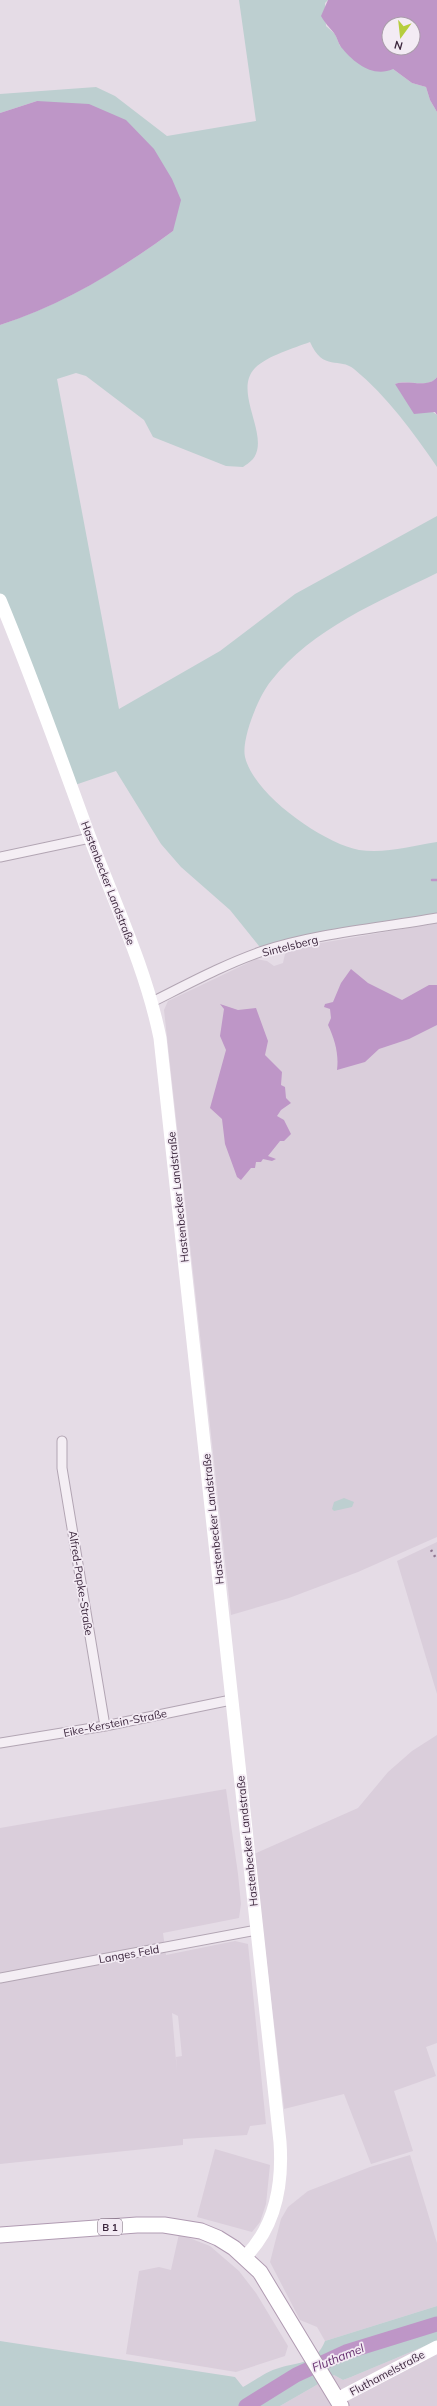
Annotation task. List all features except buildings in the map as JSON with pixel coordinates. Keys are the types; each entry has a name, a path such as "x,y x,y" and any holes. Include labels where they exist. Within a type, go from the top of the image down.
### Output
{"main road":[{"name":"Hastenbecker Landstraße","path":"0,600 72,786 152,1002 166,1078 231,1700 281,2157 277,2192 268,2227 258,2243 245,2257"},
{"name":"B 1","path":"0,2235 137,2225 172,2226 201,2231 218,2238 245,2257 260,2272 339,2402"},
{"name":"Fluthamelstraße","path":"339,2402 437,2347"}],"street":[{"path":"0,858 90,838"},
{"name":"Sintelsberg","path":"152,1002 227,966 263,951 295,942 437,918"},
{"name":"Alfred-Papke-Straße","path":"62,1441 62,1468 105,1726"},
{"name":"Eike-Kerstein-Straße","path":"0,1743 105,1726 231,1700"},
{"name":"Langes Feld","path":"0,1978 257,1930"}],"shaded area":[{"path":"239,0 328,0 325,3 326,26 335,34 340,46 393,69 412,83 426,87 430,100 437,112 437,377 428,383 405,382 395,384 437,415 437,467 409,428 378,391 349,366 326,361 320,357 310,342 266,360 255,368 249,378 249,401 258,438 257,449 253,459 243,467 226,466 153,437 144,420 86,376 76,373 57,379 119,709 220,651 295,594 437,516 437,573 370,606 326,631 288,662 271,681 261,696 248,729 244,749 245,757 251,772 262,787 292,815 309,828 327,838 344,846 369,851 398,849 437,842 437,918 263,951 230,910 181,867 161,844 116,771 72,786 0,600 0,325 46,307 90,285 173,231 37,101 0,113 0,94 96,87 115,96 167,136 256,121"},
{"path":"328,0 437,0 437,112 430,100 426,87 412,83 393,69 378,72 364,67 346,53 321,16"},
{"path":"37,101 89,104 126,120 154,149 172,179 181,200 173,231 153,245 112,273 68,297 23,317 0,325 0,113"},
{"path":"437,377 437,415 435,412 414,414 395,384 406,382 429,382 433,381"},
{"path":"437,923 437,1537 358,1572 289,1598 231,1615 164,1010 168,1001 256,959 267,961 274,966 283,963 285,954 292,948"},
{"path":"351,969 368,983 402,1000 429,985 437,985 437,1025 409,1039 379,1049 365,1062 337,1070 336,1047 328,1025 331,1018 330,1009 324,1007 325,1004 333,1002 341,983"},
{"path":"220,1004 238,1010 256,1008 268,1041 265,1055 282,1072 281,1085 285,1087 286,1098 291,1103 281,1110 277,1116 284,1120 291,1134 284,1141 280,1141 268,1156 276,1159 272,1161 263,1159 261,1162 256,1162 255,1168 251,1168 241,1180 237,1177 225,1144 222,1119 210,1108 226,1050 220,1036 224,1009"},
{"path":"344,1498 354,1502 352,1507 334,1511 332,1509 334,1502"},
{"path":"437,1542 437,1694 397,1561"},
{"path":"437,1735 437,2043 426,2047 436,2076 394,2091 413,2151 371,2164 344,2094 284,2109 254,1854 358,1808 388,1772 412,1751"},
{"path":"226,1789 238,1874 241,1904 239,1918 163,1933 166,1955 235,1941 248,1944 266,2124 250,2126 247,2135 183,2139 183,2145 0,2164 0,1828","holes":["172,2013 178,2016 182,2056 176,2057 177,2072"]},
{"path":"215,2149 270,2165 266,2204 260,2222 252,2232 197,2217"},
{"path":"410,2155 437,2243 437,2306 325,2341 317,2327 300,2320 270,2262 281,2219 288,2207 308,2191 370,2167"},
{"path":"179,2234 210,2246 239,2271 256,2293 288,2346 285,2356 236,2372 126,2354 139,2271 159,2267 171,2270"},
{"path":"437,2306 437,2341 343,2380 334,2375 280,2406 0,2406 0,2341 235,2377 243,2387 274,2369 301,2363 312,2358 321,2349 325,2341"},
{"path":"437,2341 437,2406 280,2406 334,2375 343,2380"}],"waterway":[{"path":"432,880 437,880"},
{"name":"Fluthamel","path":"246,2406 296,2375 346,2352 437,2324"}],"railway":[{"path":"431,1550 437,1560"}]}
